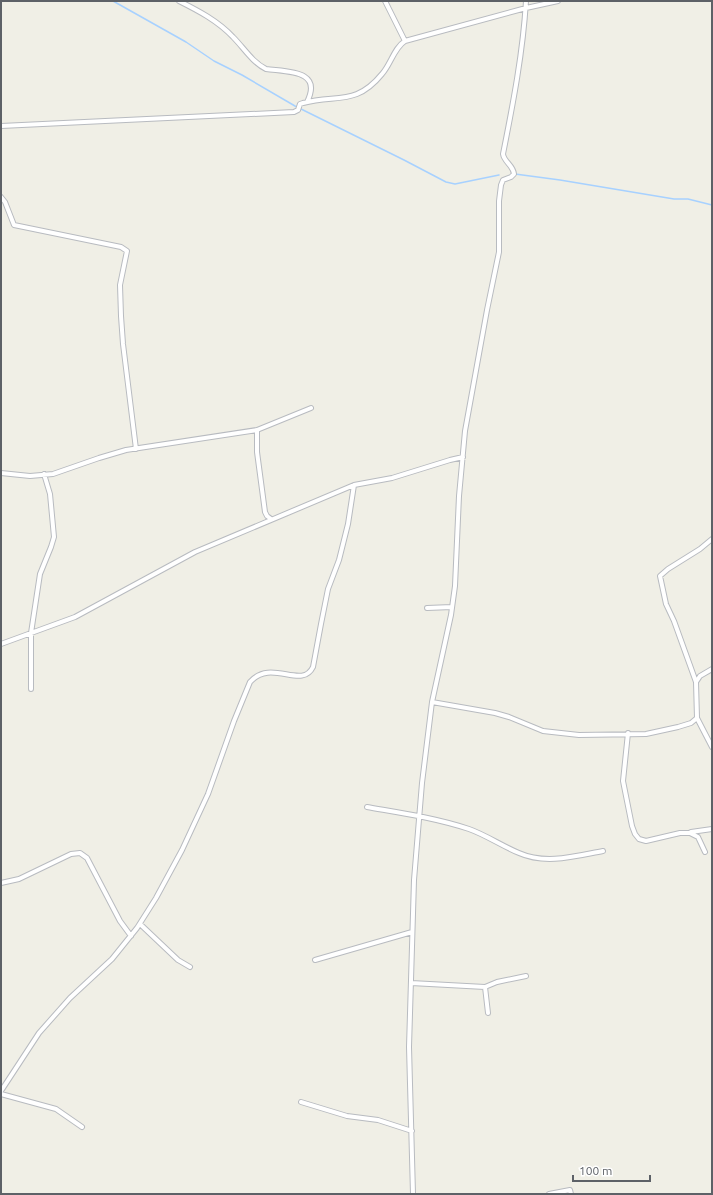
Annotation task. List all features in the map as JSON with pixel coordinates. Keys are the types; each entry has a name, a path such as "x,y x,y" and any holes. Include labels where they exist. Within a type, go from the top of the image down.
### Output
{"street":[{"path":"179,1 212,19 224,28 252,59 262,67 266,69 304,75 309,79 311,84 311,91 307,102"},
{"path":"385,1 405,41"},
{"path":"413,1194 409,1047 412,932 414,880 425,752 432,702 452,607 456,580 459,496 465,431 499,252 498,218 500,187 504,180 514,174 513,169 504,158 503,154 520,63 526,1"},
{"path":"1,126 283,113 298,110 300,104 349,97 363,91 381,76 398,49 405,41 526,8 558,1"},
{"path":"1,197 5,202 14,225 121,247 127,251 120,285 121,316 136,449"},
{"path":"1,473 30,476 58,473 117,452 257,430 311,408"},
{"path":"257,430 258,458 265,512 270,520 272,518"},
{"path":"1,644 75,617 195,552 272,518 354,485 392,478 463,457"},
{"path":"31,689 31,633 40,574 54,536 50,494 44,474"},
{"path":"1,1090 39,1033 70,998 112,959 140,924 156,898 182,850 208,794 234,721 250,682 255,677 265,673 303,676 312,670 328,590 339,560 348,524 354,485"},
{"path":"712,539 660,576 666,604 674,621 696,682 697,718 712,747"},
{"path":"427,608 452,607"},
{"path":"696,682 700,676 712,669"},
{"path":"432,702 495,713 543,731 579,735 611,735 628,733 629,735 669,730 691,723 697,718"},
{"path":"628,733 624,781 635,834 639,839 646,841 680,833 690,833 712,829"},
{"path":"367,807 419,816 470,829 520,854 532,857 559,859 603,851"},
{"path":"690,833 698,837 705,852"},
{"path":"1,883 19,879 71,854 80,853 87,858 120,922 131,936"},
{"path":"140,924 178,960 190,967"},
{"path":"315,960 412,932"},
{"path":"411,983 485,987 497,982 526,976"},
{"path":"485,987 488,1013"},
{"path":"1,1094 56,1109 82,1127"},
{"path":"301,1102 347,1116 378,1120 412,1131"},
{"path":"549,1194 570,1190 571,1194"}],"waterway":[{"path":"113,1 186,42 214,61 242,75 295,106 446,182 455,184 499,175"},
{"path":"515,174 674,199 688,199 712,205"}]}
